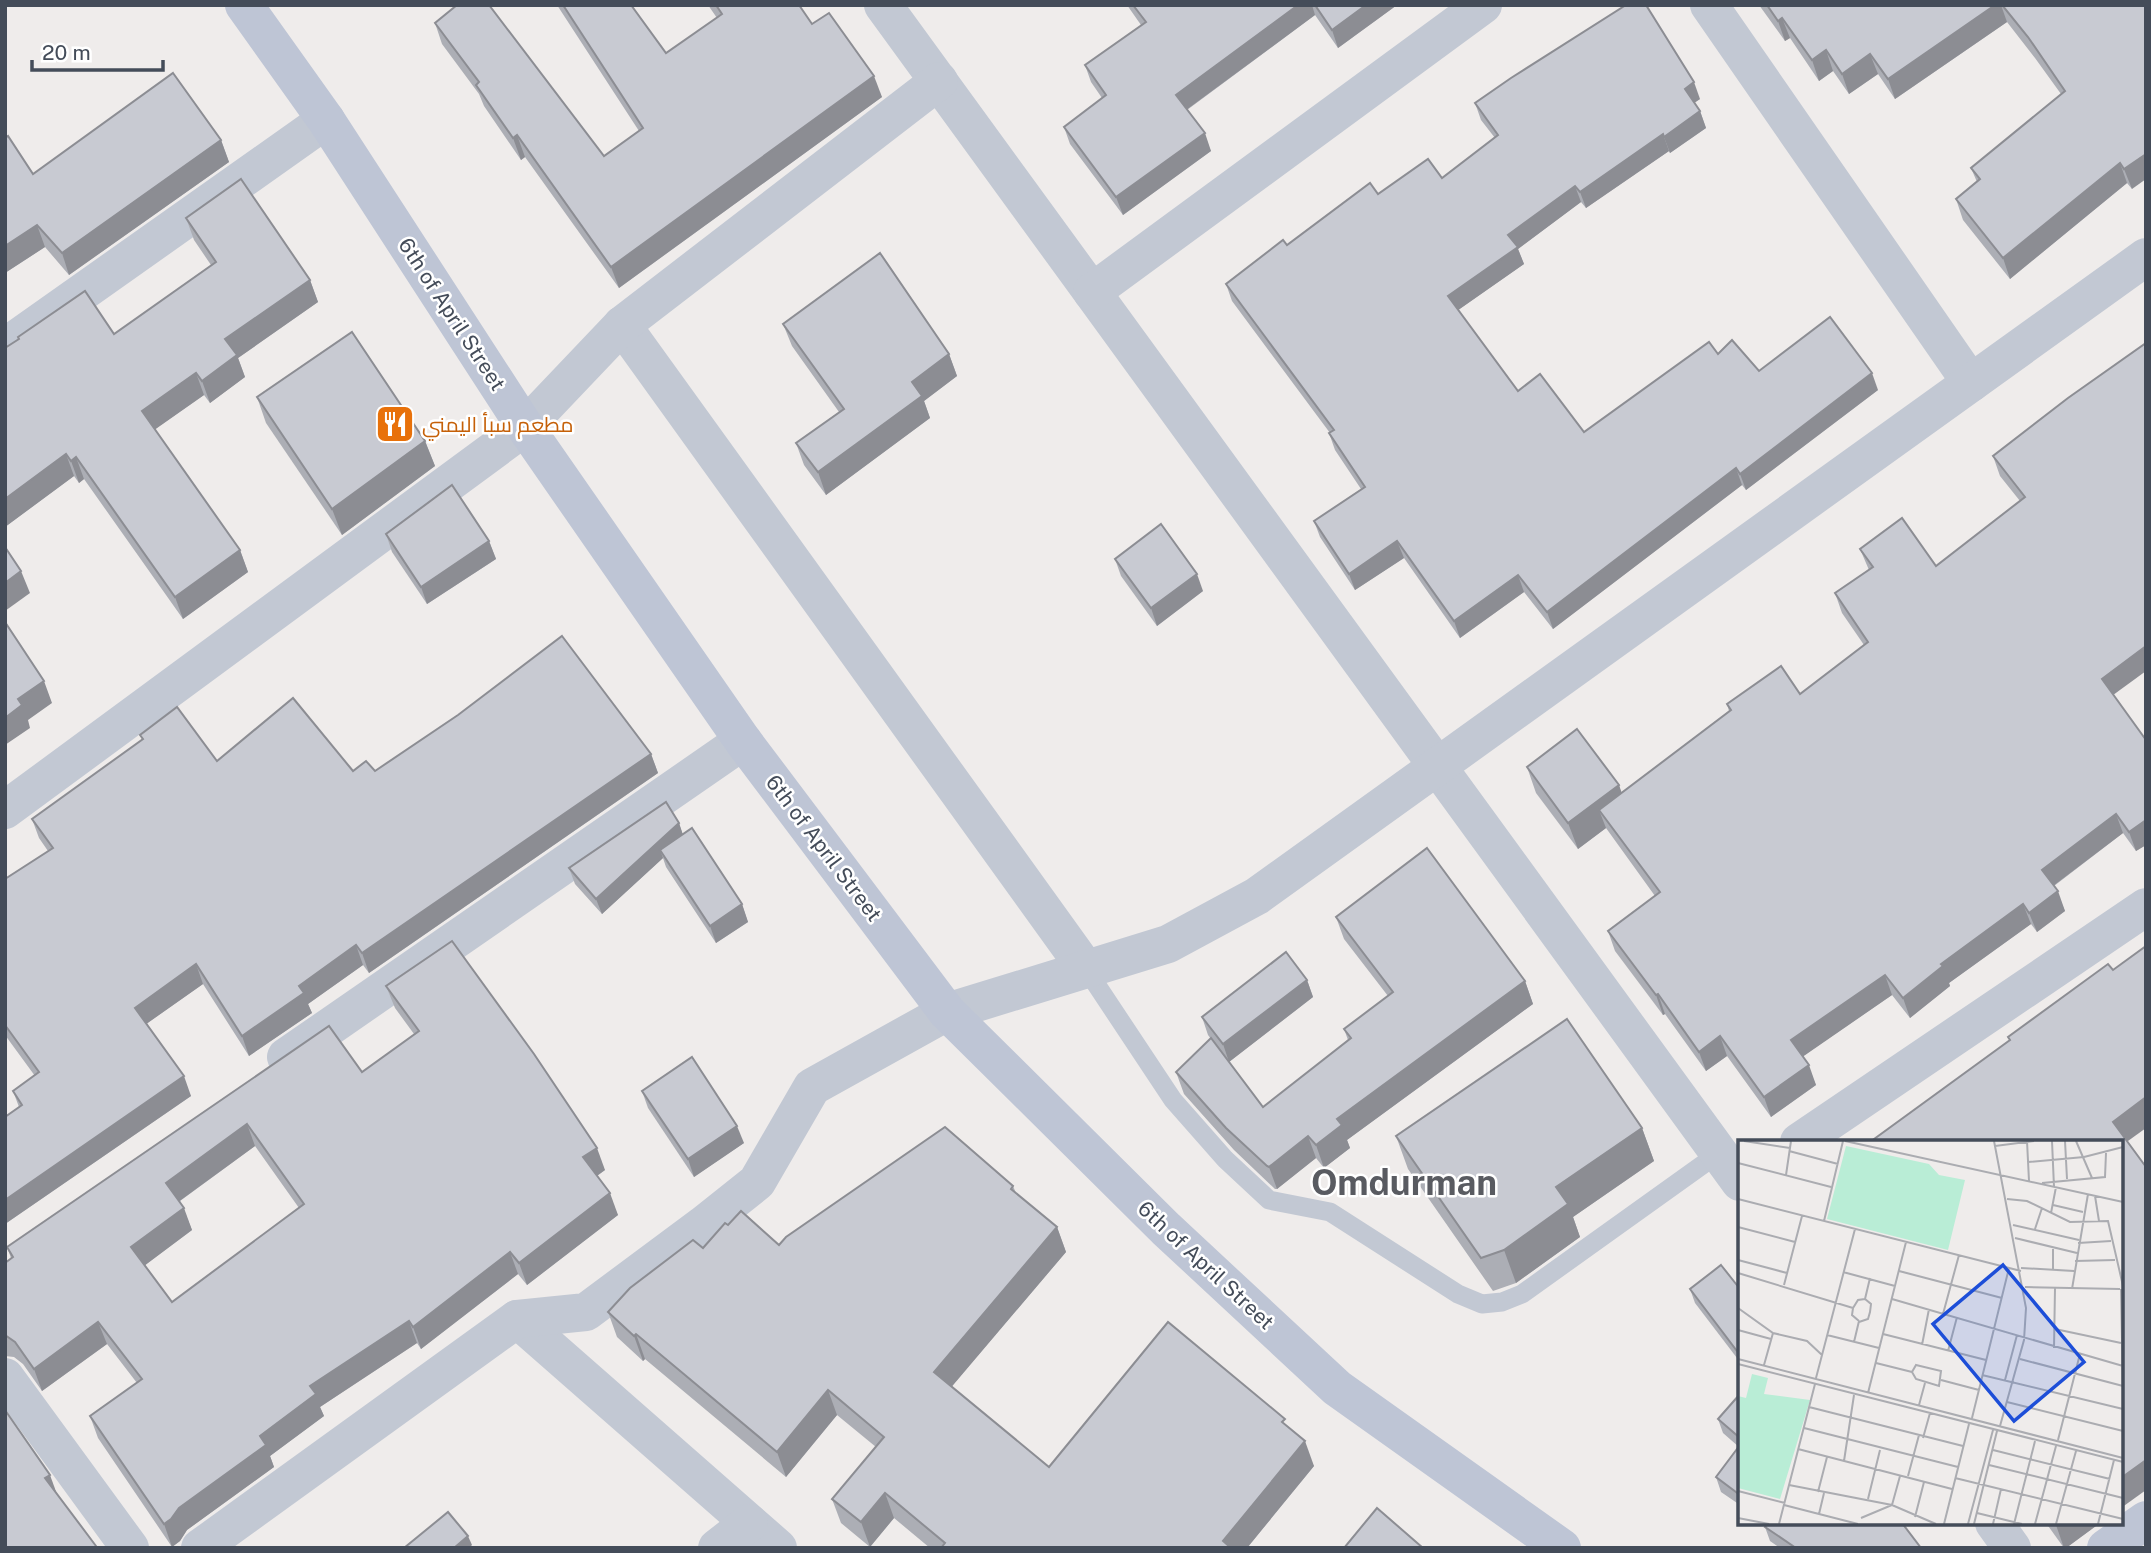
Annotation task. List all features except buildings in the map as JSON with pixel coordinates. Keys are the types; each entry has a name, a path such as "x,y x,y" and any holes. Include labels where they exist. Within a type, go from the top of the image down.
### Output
{"street":[{"name":"6th of April Street","path":"244,5 326,120 525,427 743,741 947,1012 1166,1229 1337,1388 1562,1548"},
{"path":"883,5 1734,1175"},
{"path":"1092,292 1483,5"},
{"path":"1709,5 1971,383"},
{"path":"5,810 525,427 622,325 939,81"},
{"path":"5,347 326,120"},
{"path":"200,1548 517,1319 586,1312 703,1225 757,1182 812,1087 947,1012 1168,944 1257,896 2146,257"},
{"path":"622,325 1086,969"},
{"path":"255,1078 743,741"},
{"path":"1802,1140 2146,907"},
{"path":"517,1319 778,1548"},
{"path":"5,1377 130,1548"},
{"path":"2106,1548 2146,1520"},
{"path":"717,1548 749,1524"},
{"path":"1995,1525 2012,1548"}],"lane":[{"path":"1086,969 1173,1100 1225,1159 1269,1200 1330,1212 1458,1294 1482,1304 1502,1302 1522,1294 1734,1175"}],"place":[{"name":"مطعم سبأ اليمني","path":"395,424"}],"district":[{"name":"Omdurman","path":"1404,1182"}]}
